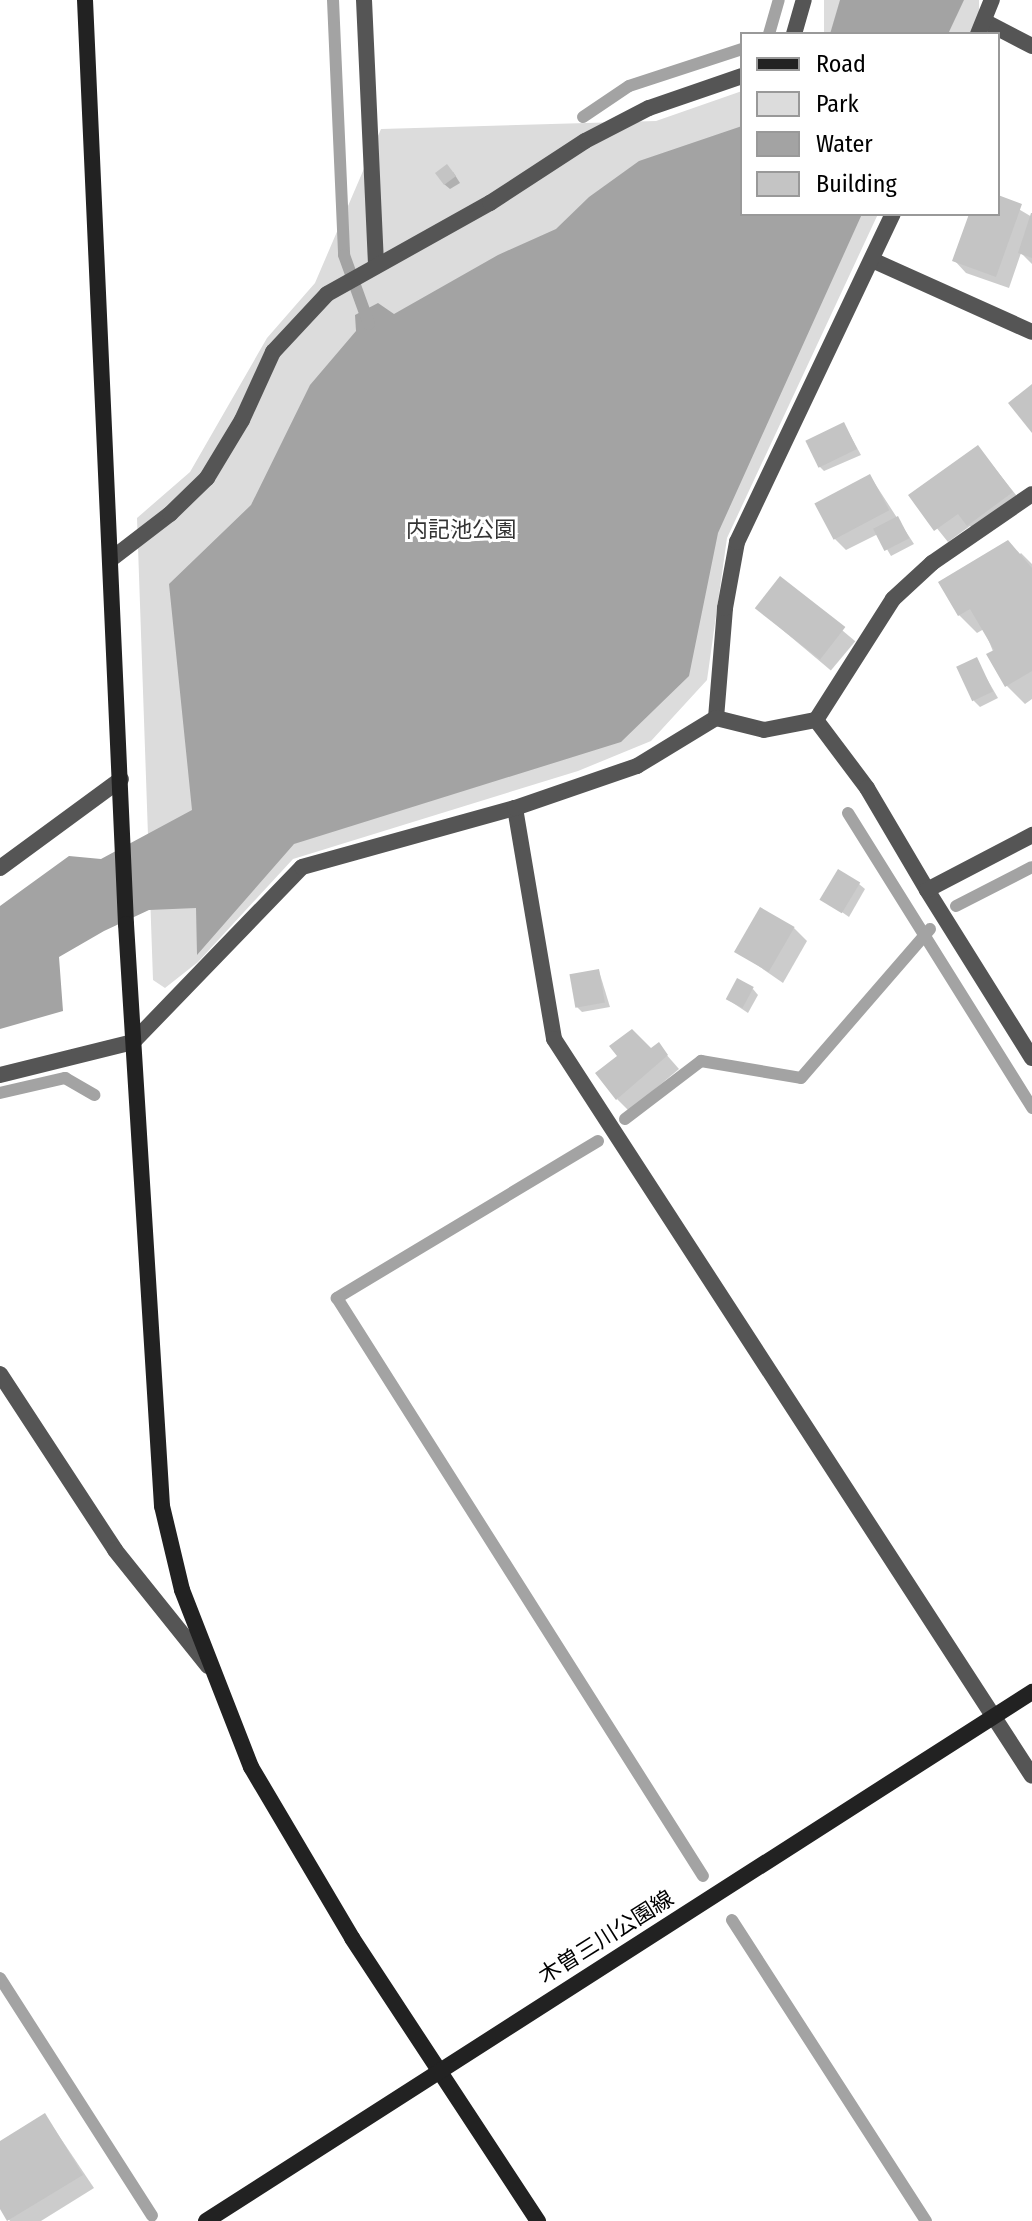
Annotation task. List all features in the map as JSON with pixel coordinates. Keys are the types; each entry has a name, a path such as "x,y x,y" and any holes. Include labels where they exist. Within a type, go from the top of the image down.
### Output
{"street":[{"path":"85,0 126,924 160,1493 182,1590 208,1666 251,1767 352,1938 538,2221"},
{"path":"364,0 376,265"},
{"path":"795,32 804,0"},
{"path":"981,27 992,0"},
{"path":"1000,34 1032,46"},
{"path":"110,560 170,514 207,478 242,420 273,352 327,294 490,203 597,134 649,108 740,77"},
{"path":"716,718 725,608 737,542 892,216"},
{"path":"872,260 1032,332"},
{"path":"0,1075 133,1042 302,867 515,808 637,766 716,718 764,730 816,720 893,599 932,563 1032,494"},
{"path":"816,720 867,788 1032,1058"},
{"path":"0,868 121,779"},
{"path":"515,808 554,1039 1032,1776"},
{"path":"927,890 1032,835"},
{"path":"0,1374 115,1550 208,1666"},
{"name":"木曽三川公園線","path":"206,2221 440,2068 1032,1692"}],"green space":[{"path":"824,0 979,0 979,32 824,32"},
{"name":"内記池公園","path":"740,92 740,216 877,216 727,538 707,680 651,741 578,771 293,859 198,962 165,988 153,980 137,518 190,472 267,338 315,283 381,129 656,121"}],"water":[{"path":"840,0 964,0 949,32 831,32"},
{"name":"内記池公園","path":"740,127 740,216 861,216 718,533 689,676 621,742 294,844 197,955 196,908 149,910 104,931 59,957 63,1011 0,1029 0,906 69,856 101,859 192,810 169,584 251,505 310,385 356,331 355,315 378,303 394,314 498,255 556,229 589,197 639,161"}],"building":[{"path":"447,164 456,176 444,185 435,173"},
{"path":"1000,196 1022,204 996,277 952,261 968,216 1000,216"},
{"path":"1032,213 1032,258 1018,253"},
{"path":"1032,384 1032,433 1008,403"},
{"path":"844,422 857,449 819,468 805,441"},
{"path":"978,445 1013,492 967,526 958,514 934,531 908,495"},
{"path":"870,474 889,510 834,540 814,504"},
{"path":"898,516 909,538 884,551 873,529"},
{"path":"1008,540 1032,568 1032,671 1005,687 986,654 994,650 970,609 958,616 938,582"},
{"path":"780,576 845,627 820,659 755,608"},
{"path":"977,657 993,691 972,701 956,667"},
{"path":"838,869 860,882 842,913 819,900"},
{"path":"760,907 795,927 769,972 734,952"},
{"path":"599,969 605,1002 575,1008 569,974"},
{"path":"737,978 754,987 743,1008 726,999"},
{"path":"632,1029 651,1048 659,1042 668,1055 616,1100 595,1073 617,1056 609,1046"},
{"path":"45,2113 83,2175 7,2221 0,2209 0,2141"}],"waterway":[{"path":"333,0 344,255 369,324"},
{"path":"770,32 779,0"},
{"path":"583,117 629,86 740,50"},
{"path":"848,813 1032,1108"},
{"path":"956,906 1032,867"},
{"path":"625,1119 701,1061 801,1078 930,929"},
{"path":"0,1093 65,1078 95,1095"},
{"path":"598,1141 337,1298 703,1876"},
{"path":"732,1920 926,2221"},
{"path":"0,1978 152,2216"}]}
